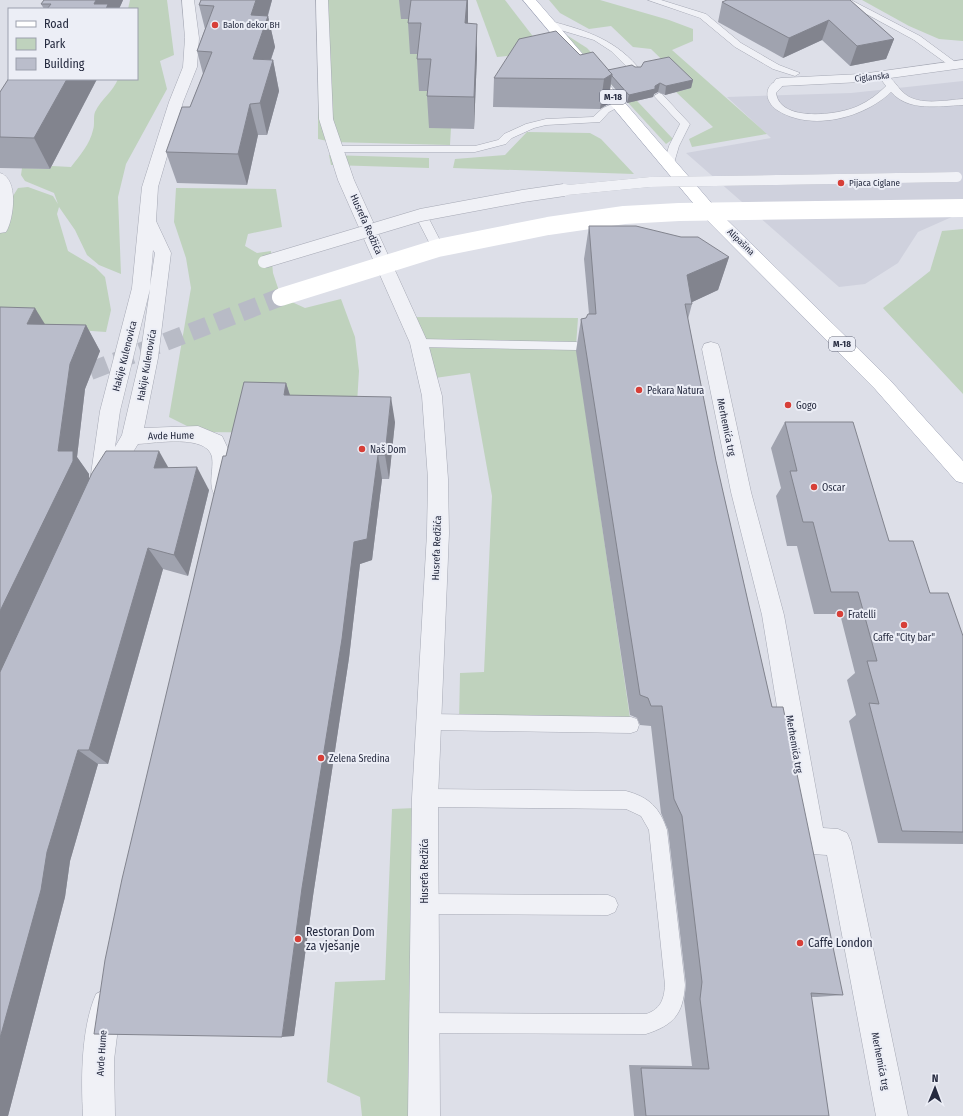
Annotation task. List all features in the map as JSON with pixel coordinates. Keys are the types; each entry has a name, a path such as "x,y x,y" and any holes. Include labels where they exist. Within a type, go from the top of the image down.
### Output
{"main road":[{"name":"Alipašina","path":"528,0 715,218 882,384 963,475"},
{"path":"281,298 438,248 548,226 624,216 679,212 963,208"}],"street":[{"name":"Hakije Kulenovića","path":"97,495 132,436 150,358 163,253 148,221 150,187 174,109 190,67 192,38 188,0"},
{"name":"Husrefa Redžića","path":"322,0 326,120 346,180 358,202 419,343 432,396 438,479 438,533 425,798 423,1022 424,1116"},
{"name":"Ciglanska","path":"781,82 887,81 958,64"},
{"path":"0,178 3,181 5,214 0,228"},
{"name":"Hakije Kulenovica","path":"97,495 110,411 140,288 148,221"},
{"name":"Merhemića trg","path":"711,349 741,492 773,615 812,841 838,842 892,1116"},
{"name":"Avde Hume","path":"132,436 198,434 215,442 222,458 222,484 217,507"},
{"name":"Avde Hume","path":"99,1116 98,1099 101,1039 108,985"}],"lane":[{"path":"652,0 703,16 738,45 776,67 795,73"},
{"path":"845,0 917,38 958,64"},
{"path":"697,3 703,16"},
{"path":"550,24 598,38 614,49 637,72"},
{"path":"781,82 773,86 770,92 770,98 778,106 786,112 800,116 818,118 845,114 874,103 887,81 908,100 963,102"},
{"path":"659,96 686,124 674,146 669,163"},
{"path":"336,149 462,149 491,146 502,142 508,136 530,126 546,122 596,120 606,110 618,104"},
{"path":"264,262 421,215 523,196 597,186 658,182 958,177"},
{"path":"421,215 438,248"},
{"path":"419,343 576,346"},
{"path":"428,722 631,725"},
{"path":"423,1022 646,1024 658,1020 668,1012 675,1000 675,985 658,830 654,819 647,809 637,802 626,800 425,798"},
{"path":"424,904 608,905"}],"shaded area":[{"name":"Pijaca Ciglane","path":"963,81 963,212 918,232 898,263 865,284 839,287 686,153 771,138 727,97 851,93"}],"green space":[{"path":"130,0 167,0 174,55 160,61 167,89 126,164 118,197 121,274 99,265 87,255 75,230 59,207 57,214 68,251 95,267 105,277 111,310 106,332 63,329 0,336 0,217 18,188 28,187 53,196 58,204 54,193 25,181 21,175 22,168 50,169 52,166 71,167 90,140 94,128 95,112 118,80 138,80 138,8 128,8"},
{"path":"318,0 403,0 414,19 423,55 419,90 433,91 429,128 451,128 450,145 332,142 318,139"},
{"path":"476,0 505,0 545,52 497,57"},
{"path":"549,0 600,0 669,20 693,29 693,41 672,50 767,134 692,147 689,139 713,127 676,92 691,88 651,49 633,47 611,26 589,29 560,13"},
{"path":"862,0 963,0 963,41 939,39 909,26"},
{"path":"565,34 587,48 673,139 666,144"},
{"path":"527,132 590,133 601,139 634,174 453,168 455,159 505,155"},
{"path":"329,155 429,158 429,168 331,165"},
{"path":"176,188 276,189 282,227 248,234 245,246 257,253 271,251 273,273 281,297 305,308 341,299 355,337 359,371 356,420 306,433 199,432 169,417 191,288 186,258 174,222"},
{"path":"963,229 963,394 883,308 930,271 942,231"},
{"path":"404,317 578,318 576,346 631,725 459,722 460,673 484,672 492,496 470,373 428,379"},
{"path":"415,808 414,1116 362,1116 360,1097 327,1082 335,982 385,980 392,809"}],"building":[{"path":"44,0 96,0 94,4 108,4 106,8 48,8 51,4 41,4"},
{"path":"201,0 256,0 251,15 268,16 253,59 273,60 260,103 250,104 238,154 166,152 182,107 190,107 212,52 197,51 214,6 199,5"},
{"path":"411,0 467,0 465,23 477,24 474,97 427,96 431,59 417,59 421,23 408,23"},
{"path":"727,0 850,0 894,39 857,46 829,20 789,38 722,2"},
{"path":"556,31 580,55 593,52 612,74 604,79 494,78 519,39"},
{"path":"669,57 693,80 666,86 660,83 655,86 655,89 629,95 608,70 632,65 635,67 641,67 644,62"},
{"path":"8,80 66,80 34,138 0,137 0,92"},
{"path":"589,226 636,226 681,237 698,237 729,257 687,275 692,304 685,304 716,461 772,707 783,707 843,995 811,993 829,1116 646,1116 641,1068 709,1069 700,999 702,982 682,816 674,799 662,706 651,706 648,698 640,695 581,319 586,318 588,314 596,314"},
{"path":"0,307 35,308 27,324 86,325 70,364 58,451 73,451 73,461 0,611"},
{"path":"244,382 286,383 284,395 391,397 385,455 378,455 367,539 354,542 342,639 302,888 282,1037 94,1034 105,960 122,879 223,456 226,456"},
{"path":"785,422 853,422 889,541 913,541 930,593 948,593 963,636 963,832 902,831 869,703 879,704 867,661 877,661 858,592 831,592 813,522 803,522 790,471 797,471"},
{"path":"106,451 159,451 154,468 197,467 174,555 148,548 89,750 78,750 47,852 41,890 0,1038 0,672 92,473"}],"tunnel":[{"path":"65,381 281,297"}],"place":[{"name":"Balon dekor BH","path":"215,25"},
{"name":"Pijaca Ciglane","path":"841,183"},
{"name":"Pekara Natura","path":"639,390"},
{"name":"Gogo","path":"788,405"},
{"name":"Naš Dom","path":"362,449"},
{"name":"Oscar","path":"814,487"},
{"name":"Fratelli","path":"840,614"},
{"name":"Caffe \"City bar\"","path":"904,625"},
{"name":"Zelena Sredina","path":"321,758"},
{"name":"Restoran Dom za vješanje","path":"298,939"},
{"name":"Caffe London","path":"800,943"}]}
